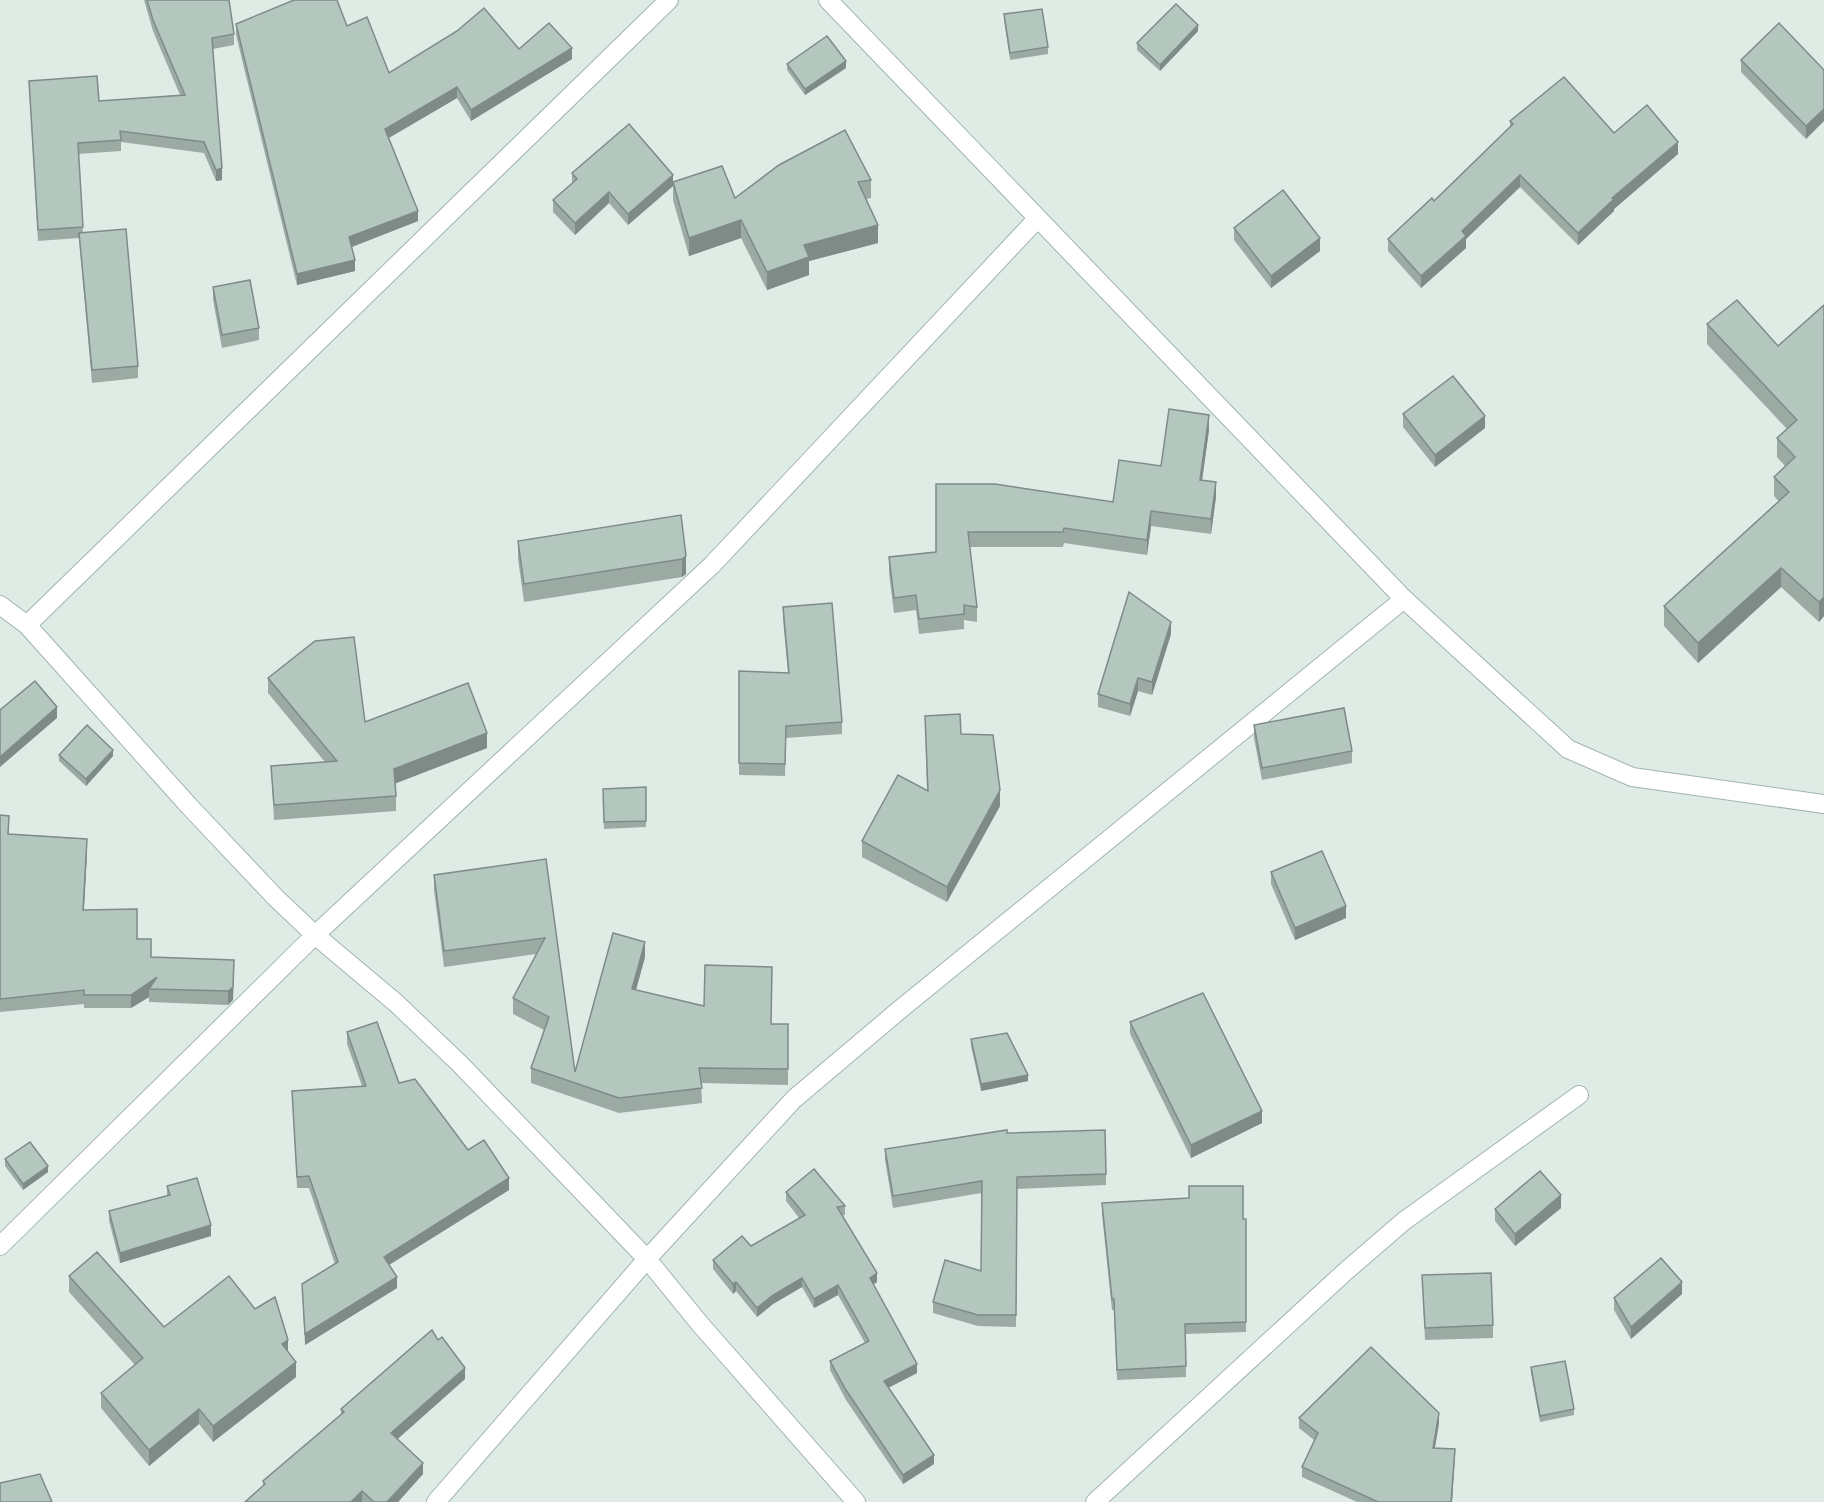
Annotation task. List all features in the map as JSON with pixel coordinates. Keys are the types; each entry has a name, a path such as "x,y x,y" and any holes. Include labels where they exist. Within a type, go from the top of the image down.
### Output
{"street":[{"path":"27,625 669,0"},
{"path":"828,0 1404,599 1568,749 1632,777 1824,804"},
{"path":"0,1246 315,935 712,565 1037,219"},
{"path":"436,1502 647,1259 794,1099 1404,599"},
{"path":"0,605 27,625 189,806 276,898 315,935 396,1003 460,1064 647,1259 700,1324 856,1502"},
{"path":"1095,1502 1346,1271 1404,1221 1579,1095"}],"building":[{"path":"147,0 229,0 234,34 212,38 222,168 216,170 204,142 120,131 121,140 78,143 83,227 38,230 29,81 97,76 99,101 185,95 153,20"},
{"path":"294,0 337,0 347,26 367,17 389,73 457,31 484,8 519,49 549,23 572,48 471,110 457,87 385,129 418,211 349,237 355,260 297,274 236,24"},
{"path":"1176,4 1198,25 1160,65 1137,43"},
{"path":"1042,9 1048,47 1010,53 1004,14"},
{"path":"1779,23 1824,70 1824,109 1806,126 1741,60"},
{"path":"827,36 846,61 805,89 787,64"},
{"path":"1564,77 1614,133 1647,105 1678,142 1612,198 1614,199 1578,233 1520,175 1462,231 1466,236 1421,276 1388,239 1432,198 1434,201 1513,124 1510,121"},
{"path":"629,124 673,175 628,214 609,192 575,223 553,200 577,179 572,173"},
{"path":"845,130 871,180 858,182 878,225 804,245 809,257 767,272 741,220 689,238 673,182 722,166 735,198 779,165"},
{"path":"1283,190 1320,238 1271,276 1234,228"},
{"path":"126,229 138,366 92,370 79,233"},
{"path":"250,280 259,328 222,335 213,287"},
{"path":"1737,300 1778,346 1824,305 1824,597 1819,602 1781,568 1698,643 1664,606 1789,492 1774,477 1795,457 1777,438 1797,420 1707,324"},
{"path":"1453,376 1485,416 1435,455 1403,414"},
{"path":"1169,409 1209,415 1200,480 1216,482 1211,519 1151,511 1147,540 1064,528 1063,532 968,532 977,607 964,605 964,614 919,619 916,595 894,598 889,557 936,552 936,484 995,484 1113,502 1119,460 1161,466"},
{"path":"681,515 686,556 682,559 524,584 518,541"},
{"path":"1129,592 1171,622 1152,682 1138,678 1130,704 1098,694"},
{"path":"832,603 842,722 786,726 785,764 739,763 739,671 789,673 783,607"},
{"path":"354,637 365,722 468,683 487,733 394,769 396,796 274,805 271,766 337,761 268,678 315,641"},
{"path":"35,681 57,707 0,757 0,710"},
{"path":"1344,708 1352,751 1262,768 1254,725"},
{"path":"960,714 961,734 993,735 1000,790 947,887 862,841 898,775 928,791 925,716"},
{"path":"87,725 113,750 86,779 59,755"},
{"path":"646,787 646,821 604,822 603,789"},
{"path":"0,815 9,816 8,834 87,839 83,910 137,909 137,939 151,939 151,957 234,960 233,987 228,991 149,989 157,977 131,995 84,995 84,990 0,999"},
{"path":"1322,851 1346,906 1295,928 1271,872"},
{"path":"546,859 575,1072 613,933 645,942 632,989 704,1006 705,965 772,967 771,1024 788,1024 788,1069 699,1068 702,1088 619,1098 531,1068 549,1017 513,998 545,938 444,951 434,875"},
{"path":"1203,993 1262,1111 1191,1145 1130,1022"},
{"path":"377,1022 399,1083 415,1079 468,1150 484,1140 509,1178 384,1257 397,1277 305,1334 302,1284 338,1262 309,1176 297,1177 292,1091 366,1086 347,1032"},
{"path":"1007,1033 1028,1075 981,1084 971,1039"},
{"path":"1007,1130 1007,1133 1105,1130 1106,1174 1017,1177 1016,1315 978,1315 933,1302 945,1260 981,1271 982,1181 893,1196 885,1149"},
{"path":"30,1142 48,1166 23,1184 5,1159"},
{"path":"814,1169 845,1206 837,1207 877,1273 870,1278 917,1364 884,1381 934,1455 903,1475 846,1390 830,1361 869,1341 838,1285 814,1299 802,1278 773,1295 757,1308 736,1282 733,1284 713,1260 742,1236 751,1246 805,1215 786,1192"},
{"path":"1540,1171 1561,1195 1515,1234 1495,1209"},
{"path":"197,1178 211,1225 120,1253 109,1211 170,1195 167,1186"},
{"path":"1189,1186 1243,1186 1243,1219 1246,1219 1246,1322 1185,1324 1186,1366 1117,1370 1114,1299 1112,1299 1102,1203 1189,1198"},
{"path":"97,1252 164,1327 229,1276 255,1309 275,1297 288,1340 282,1344 296,1362 213,1426 199,1409 149,1450 101,1393 143,1358 69,1276"},
{"path":"1661,1258 1682,1282 1631,1327 1614,1298"},
{"path":"1491,1273 1493,1325 1425,1328 1422,1275"},
{"path":"432,1330 438,1340 442,1337 465,1368 391,1433 423,1463 387,1502 374,1502 362,1491 351,1502 245,1502 265,1484 263,1481 344,1412 341,1409"},
{"path":"1371,1347 1439,1413 1433,1448 1455,1449 1451,1502 1378,1502 1302,1467 1318,1433 1299,1418"},
{"path":"1565,1361 1574,1409 1540,1416 1531,1367"},
{"path":"40,1474 52,1502 0,1502 0,1483"}]}
